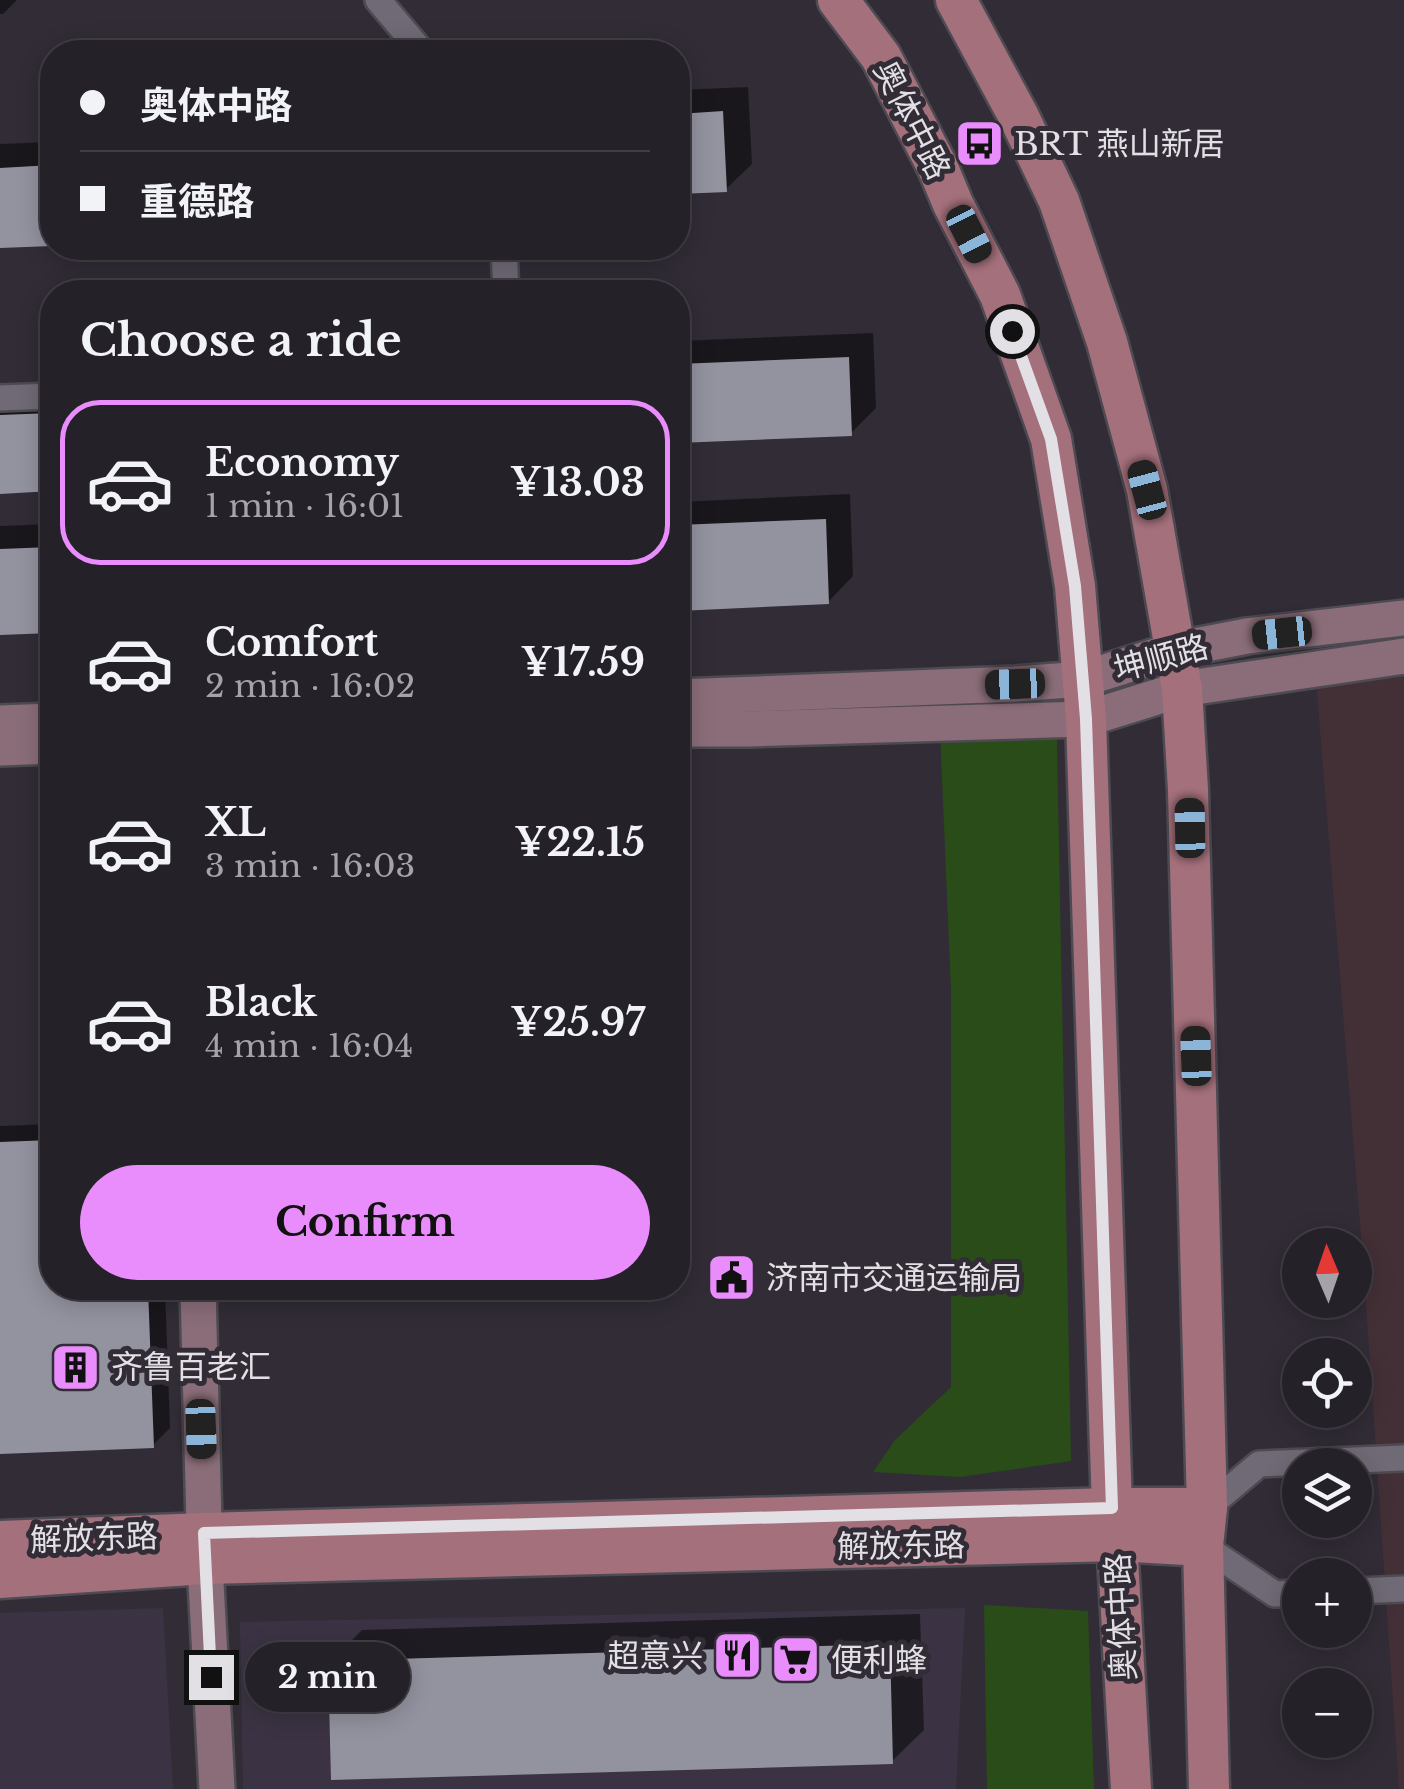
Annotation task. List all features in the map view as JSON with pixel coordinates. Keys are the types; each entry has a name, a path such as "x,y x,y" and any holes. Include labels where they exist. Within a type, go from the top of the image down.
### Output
{"main road":[{"name":"奥体中路","path":"838,0 881,56 938,168 1006,313 1051,439 1075,586 1084,699 1114,1524 1131,1789"},
{"path":"956,0 1019,116 1071,236 1106,342 1147,490 1179,669 1188,790 1209,1789"},
{"name":"解放东路","path":"0,1541 205,1549 1114,1524 1205,1527"},
{"name":"解放东路","path":"0,1578 205,1549"}],"street":[{"path":"378,0 412,40"},
{"path":"0,398 40,396"},
{"name":"坤顺路","path":"690,728 749,729 1084,699 1179,669 1247,636 1404,618"},
{"name":"坤顺路","path":"1179,669 1404,656"},
{"name":"坤顺路","path":"690,697 1015,684 1084,699"},
{"path":"0,723 40,721"},
{"path":"0,748 40,746"},
{"path":"198,1300 217,1789"},
{"path":"1282,1594 1275,1594 1205,1527 1259,1464 1404,1458"},
{"path":"1372,1591 1404,1590"}],"shaded area":[{"path":"1404,652 1404,1789 1399,1789 1372,1393 1372,1338 1368,1338 1367,1318 1372,1318 1372,1228 1360,1228 1315,668"},
{"path":"163,1608 173,1789 0,1789 0,1613"},
{"path":"965,1608 956,1789 243,1789 240,1622"}],"green space":[{"path":"1056,695 1071,1461 960,1477 873,1472 895,1440 951,1387 951,991 939,707"},
{"path":"984,1605 1088,1611 1094,1789 987,1789"}],"building":[{"path":"723,111 727,192 690,194 690,113"},
{"path":"40,166 40,246 0,248 0,168"},
{"path":"849,357 852,436 690,443 690,364"},
{"path":"40,413 40,492 0,494 0,415"},
{"path":"826,519 829,604 690,610 690,525"},
{"path":"40,547 40,633 0,635 0,549"},
{"name":"齐鲁百老汇","path":"40,1140 40,1300 148,1300 154,1448 0,1454 0,1142"},
{"path":"890,1644 893,1764 331,1780 328,1661"}],"place":[{"name":"BRT 燕山新居","path":"979,144"},
{"name":"济南市交通运输局","path":"731,1278"},
{"name":"齐鲁百老汇","path":"76,1367"},
{"name":"超意兴","path":"738,1656"},
{"name":"便利蜂","path":"796,1660"}],"route":[{"path":"211,1677 204,1533 1112,1508 1086,719 1075,586 1051,439 1012,331"}]}
